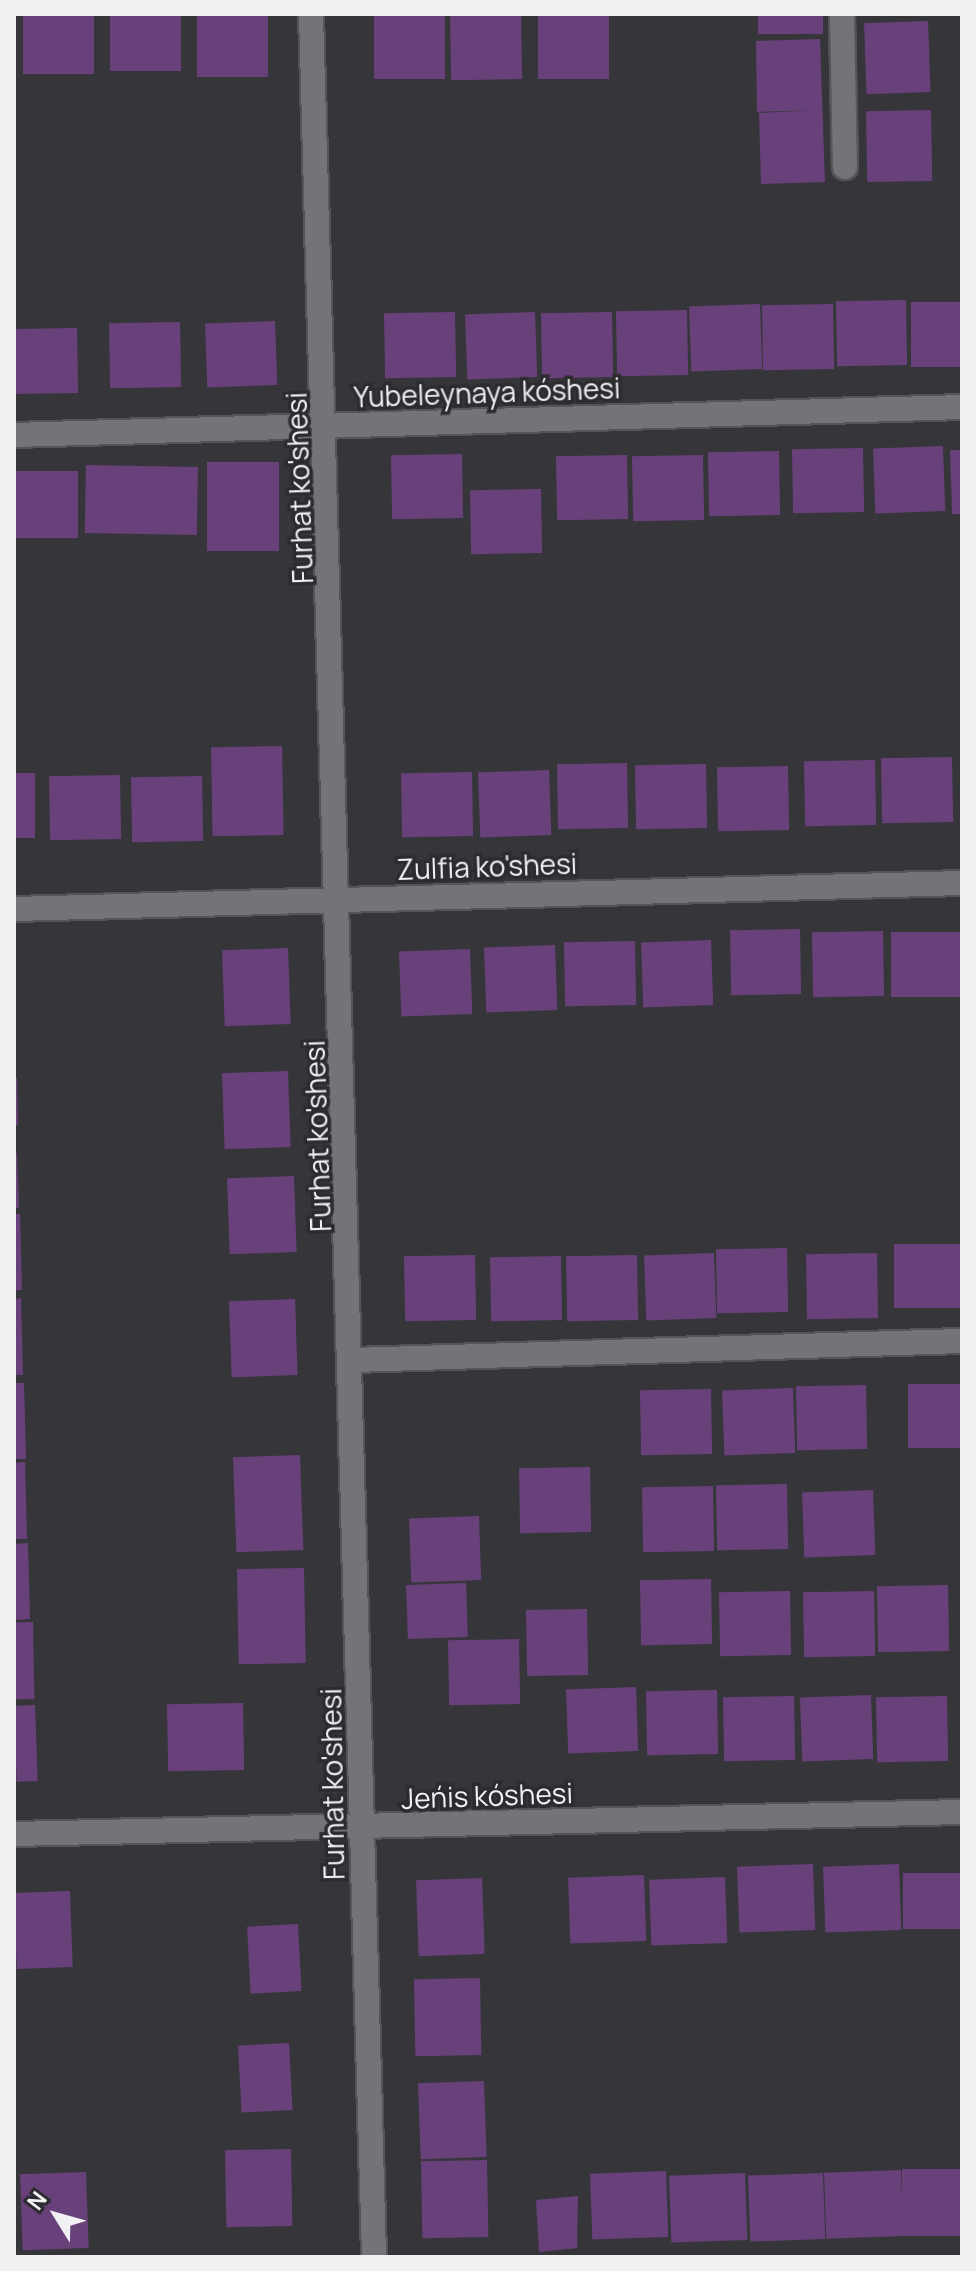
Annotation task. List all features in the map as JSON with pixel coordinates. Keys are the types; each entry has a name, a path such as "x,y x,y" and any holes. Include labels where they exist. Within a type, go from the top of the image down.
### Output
{"street":[{"name":"Furhat ko'shesi","path":"311,14 328,426 374,2257"},
{"path":"842,14 845,167"},
{"name":"Yubeleynaya kóshesi","path":"14,435 962,407"},
{"name":"Zulfia ko'shesi","path":"14,909 962,883"},
{"path":"353,1360 962,1341"},
{"name":"Jeńis kóshesi","path":"14,1834 962,1812"}],"building":[{"path":"23,14 94,14 94,74 23,74"},
{"path":"110,14 181,14 181,71 110,71"},
{"path":"197,14 268,14 268,77 197,77"},
{"path":"374,14 445,14 445,79 374,79"},
{"path":"521,14 522,79 451,80 450,15"},
{"path":"538,14 609,14 609,79 538,79"},
{"path":"758,14 823,14 823,34 758,34"},
{"path":"928,21 930,92 867,94 864,23"},
{"path":"820,39 825,182 761,184 759,113 818,110 757,112 756,41"},
{"path":"931,110 932,181 867,182 866,111"},
{"path":"906,300 907,365 837,366 836,301"},
{"path":"911,302 962,302 962,367 911,367"},
{"path":"760,304 762,369 691,371 689,306"},
{"path":"833,304 834,369 763,370 762,305"},
{"path":"687,310 688,375 617,376 616,311"},
{"path":"455,312 456,377 385,378 384,313"},
{"path":"535,312 537,377 467,379 465,314"},
{"path":"612,312 613,377 542,378 541,313"},
{"path":"275,321 277,385 207,387 205,323"},
{"path":"180,322 181,387 110,388 109,323"},
{"path":"77,328 78,393 15,394 14,329"},
{"path":"943,446 945,511 875,513 873,448"},
{"path":"863,448 864,512 793,513 792,449"},
{"path":"950,450 962,450 962,514 952,514"},
{"path":"779,451 780,515 709,516 708,452"},
{"path":"462,454 463,518 392,519 391,455"},
{"path":"627,455 628,519 557,520 556,456"},
{"path":"703,455 704,520 633,521 632,456"},
{"path":"207,462 279,462 279,551 207,551"},
{"path":"86,465 198,467 197,535 85,533"},
{"path":"14,471 78,471 78,538 14,538"},
{"path":"541,489 542,553 471,554 470,490"},
{"path":"282,746 284,835 213,836 211,747"},
{"path":"952,757 953,822 882,823 881,758"},
{"path":"875,760 876,825 805,826 804,761"},
{"path":"627,763 628,828 558,829 557,764"},
{"path":"706,764 707,828 636,829 635,765"},
{"path":"788,766 789,830 718,831 717,767"},
{"path":"549,770 551,835 480,837 478,772"},
{"path":"472,772 473,836 402,837 401,773"},
{"path":"14,773 35,773 35,838 14,838"},
{"path":"120,775 121,839 50,840 49,776"},
{"path":"202,776 203,841 132,842 131,777"},
{"path":"800,929 801,994 731,995 730,930"},
{"path":"883,931 884,996 813,997 812,932"},
{"path":"891,932 962,932 962,997 891,997"},
{"path":"711,940 713,1005 643,1007 641,942"},
{"path":"635,941 636,1005 565,1006 564,942"},
{"path":"555,945 557,1010 486,1012 484,947"},
{"path":"288,948 291,1024 225,1026 222,950"},
{"path":"470,949 472,1014 401,1016 399,951"},
{"path":"288,1071 291,1147 225,1149 222,1073"},
{"path":"14,1078 17,1078 18,1125 14,1125"},
{"path":"14,1153 17,1153 19,1208 14,1208"},
{"path":"294,1176 297,1252 230,1254 227,1178"},
{"path":"14,1214 20,1214 22,1290 14,1290"},
{"path":"894,1244 962,1244 962,1308 894,1308"},
{"path":"787,1248 788,1312 717,1313 716,1249"},
{"path":"714,1253 716,1318 646,1320 644,1255"},
{"path":"877,1253 878,1318 807,1319 806,1254"},
{"path":"475,1255 476,1320 405,1321 404,1256"},
{"path":"637,1255 638,1320 567,1321 566,1256"},
{"path":"561,1256 562,1320 491,1321 490,1257"},
{"path":"21,1298 23,1375 14,1375 14,1299"},
{"path":"295,1299 298,1375 232,1377 229,1301"},
{"path":"14,1383 24,1383 26,1459 14,1459"},
{"path":"908,1384 962,1384 962,1448 908,1448"},
{"path":"866,1385 867,1449 797,1450 796,1386"},
{"path":"793,1388 795,1453 724,1455 722,1390"},
{"path":"711,1389 712,1454 641,1455 640,1390"},
{"path":"300,1455 303,1550 236,1552 233,1457"},
{"path":"25,1462 27,1539 14,1539 14,1463"},
{"path":"590,1467 591,1532 520,1533 519,1468"},
{"path":"787,1484 788,1549 717,1550 716,1485"},
{"path":"713,1486 714,1551 643,1552 642,1487"},
{"path":"873,1490 875,1555 804,1557 802,1492"},
{"path":"479,1516 481,1580 411,1582 409,1518"},
{"path":"28,1543 30,1619 14,1620 14,1544"},
{"path":"304,1568 306,1663 239,1664 237,1569"},
{"path":"711,1579 712,1644 641,1645 640,1580"},
{"path":"466,1583 468,1637 408,1639 406,1585"},
{"path":"948,1585 949,1651 878,1652 877,1586"},
{"path":"790,1591 791,1655 720,1656 719,1592"},
{"path":"874,1591 875,1656 804,1657 803,1592"},
{"path":"587,1609 588,1675 527,1676 526,1610"},
{"path":"14,1622 33,1622 34,1699 15,1699"},
{"path":"519,1639 520,1704 449,1705 448,1640"},
{"path":"636,1687 638,1751 568,1753 566,1689"},
{"path":"717,1690 718,1754 647,1755 646,1691"},
{"path":"871,1695 873,1759 802,1761 800,1697"},
{"path":"794,1696 795,1760 724,1761 723,1697"},
{"path":"947,1696 948,1761 877,1762 876,1697"},
{"path":"243,1703 244,1770 168,1771 167,1704"},
{"path":"35,1705 38,1781 17,1782 14,1706"},
{"path":"813,1864 815,1930 739,1933 737,1867"},
{"path":"899,1864 901,1930 825,1933 823,1867"},
{"path":"903,1873 962,1873 962,1929 903,1929"},
{"path":"644,1875 646,1941 570,1944 568,1878"},
{"path":"725,1877 727,1943 651,1946 649,1880"},
{"path":"482,1878 485,1954 419,1956 416,1880"},
{"path":"70,1891 73,1967 17,1969 14,1893"},
{"path":"298,1924 302,1991 251,1994 247,1927"},
{"path":"480,1978 481,2055 415,2056 414,1979"},
{"path":"289,2043 293,2110 242,2113 238,2046"},
{"path":"484,2081 487,2157 421,2159 418,2083"},
{"path":"291,2149 292,2226 226,2227 225,2150"},
{"path":"487,2160 488,2237 422,2238 421,2161"},
{"path":"902,2169 962,2169 962,2236 902,2236"},
{"path":"901,2170 903,2236 826,2239 824,2173"},
{"path":"666,2171 668,2237 592,2240 590,2174"},
{"path":"86,2172 89,2248 23,2250 20,2174"},
{"path":"745,2173 747,2240 671,2243 669,2176"},
{"path":"823,2173 825,2239 750,2242 748,2176"},
{"path":"578,2196 577,2248 539,2252 536,2200"}]}
